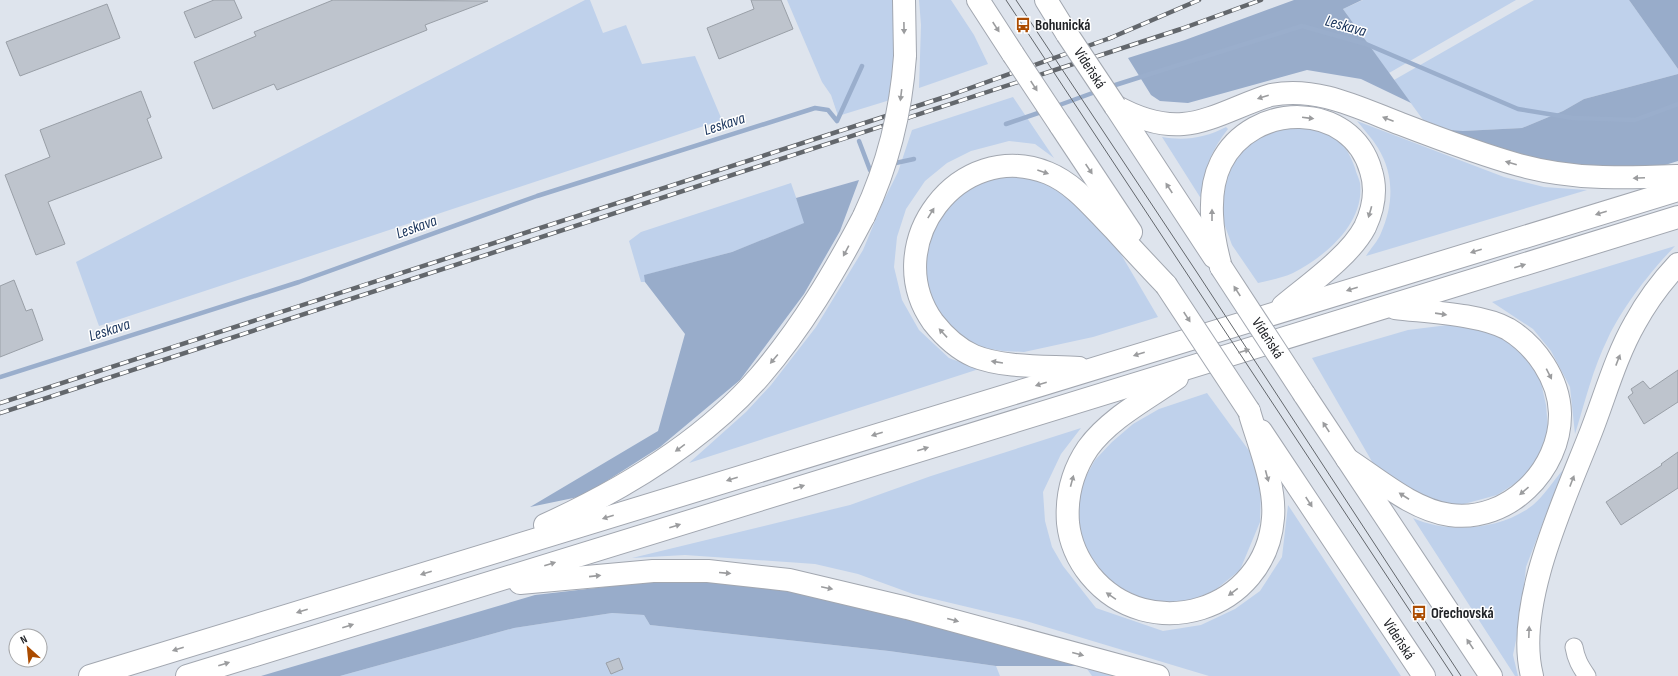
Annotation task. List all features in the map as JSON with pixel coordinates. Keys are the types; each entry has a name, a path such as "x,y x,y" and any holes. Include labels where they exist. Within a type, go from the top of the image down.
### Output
{"highway":[{"path":"464,562 564,516 610,492 661,462 710,425 759,377 780,351 825,287 864,216 874,195 890,150 900,104 905,56 904,0"},
{"name":"Vídeňská","path":"978,0 1424,676"},
{"name":"Vídeňská","path":"1046,0 1491,676"},
{"path":"1115,106 1142,118 1156,122 1182,124 1205,119 1271,95 1306,92 1319,94 1340,101 1459,146 1520,166 1592,178 1678,176"},
{"path":"1221,267 1213,234 1213,199 1215,182 1220,164 1235,144 1255,128 1278,119 1290,117 1315,118 1327,122 1348,134 1364,154 1373,176 1374,189 1370,215 1359,237 1351,246 1276,312"},
{"path":"1092,369 999,363 985,360 963,351 937,327 930,318 919,294 915,259 918,242 924,225 944,196 961,182 974,175 995,168 1016,166 1039,170 1050,174 1075,190 1090,204 1166,284"},
{"path":"90,676 1678,190"},
{"path":"186,676 1678,217"},
{"path":"1532,676 1528,655 1529,620 1544,554 1625,342 1658,287 1678,264"},
{"path":"1347,459 1411,501 1425,508 1450,515 1472,515 1494,510 1505,505 1524,492 1546,466 1555,444 1560,423 1560,412 1556,392 1542,361 1526,343 1506,328 1482,320 1389,307"},
{"path":"1193,366 1116,420 1100,434 1080,460 1074,473 1068,501 1068,514 1072,544 1086,570 1106,592 1119,601 1140,609 1162,614 1177,614 1192,611 1217,602 1237,589 1254,570 1267,548 1273,505 1268,477 1249,411"},
{"path":"473,587 653,571 708,571 752,575 789,580 907,608 1158,676"}],"street":[{"path":"1574,647 1575,656 1579,665 1587,676"}],"shaded area":[{"path":"585,0 590,0 603,33 626,25 642,64 695,56 722,120 99,326 76,262"},
{"path":"787,0 899,0 902,13 890,100 838,116 831,95 822,82"},
{"path":"919,0 951,0 974,35 988,64 919,88 921,25"},
{"path":"1294,0 1362,0 1343,9 1411,103 1361,79 1307,70 1188,103 1160,101 1151,95 1128,58 1185,40"},
{"path":"1363,0 1516,0 1389,73 1343,9"},
{"path":"1534,0 1629,0 1678,69 1678,74 1584,99 1563,111 1522,128 1463,131 1429,128 1394,80"},
{"path":"1629,0 1678,0 1678,69"},
{"path":"1678,74 1678,161 1665,165 1628,170 1569,169 1429,128 1463,131 1522,128 1563,111 1584,99"},
{"path":"1013,97 1054,158 1035,144 1009,141 971,151 947,163 925,181 906,209 897,237 894,267 902,300 919,330 949,358 979,369 689,463 746,412 771,385 816,327 863,250 883,202 898,172 912,130"},
{"path":"1357,121 1504,177 1544,187 1587,190 1366,256 1378,239 1385,222 1390,200 1390,189 1387,168 1383,158 1378,148"},
{"path":"1287,122 1320,130 1336,138 1340,142 1348,152 1355,168 1360,183 1360,198 1350,225 1330,248 1306,266 1293,273 1280,278 1258,283 1232,245 1222,218 1223,167 1231,153"},
{"path":"1226,127 1228,129 1217,144 1209,160 1204,177 1202,196 1200,197 1162,137 1179,139 1195,138 1210,134"},
{"path":"1005,171 1046,178 1109,234 1158,317 1093,337 1024,352 1003,351 977,347 961,338 943,322 921,285 923,237 944,202"},
{"path":"859,180 840,231 804,294 740,380 660,447 583,496 530,507 658,431 685,334 645,282 644,275 732,252 804,223 796,198"},
{"path":"791,183 805,223 732,252 645,275 645,282 641,282 629,241 641,232"},
{"path":"1675,246 1638,289 1614,326 1598,361 1575,434 1570,387 1551,351 1533,329 1492,302"},
{"path":"1456,324 1490,328 1522,353 1540,378 1546,405 1548,428 1540,455 1522,479 1497,495 1464,504 1441,506 1415,496 1374,465 1312,358 1408,330"},
{"path":"1207,393 1250,452 1261,489 1260,522 1240,570 1214,591 1177,605 1148,602 1110,582 1085,548 1079,528 1077,506 1080,487 1095,460 1112,442 1133,424 1159,409"},
{"path":"1081,428 1061,454 1043,492 1045,521 1052,547 1063,566 1096,608 1163,631 1201,625 1235,609 1260,591 1282,557 1288,505 1401,676 1209,676 1026,621 913,594 858,574 815,564 685,555 632,558 850,505 931,476"},
{"path":"1563,470 1526,567 1521,615 1513,655 1518,676 1515,676 1413,518 1427,523 1458,528 1474,527 1506,520 1533,505"},
{"path":"665,580 781,587 1085,666 996,666 889,651 650,625 644,615 612,613 514,628 340,676 261,676 535,595"},
{"path":"612,613 644,615 650,625 889,651 996,666 1000,676 340,676 514,628"},
{"path":"1085,666 1123,676 1092,676"}],"building":[{"path":"214,0 234,0 242,18 195,38 184,12"},
{"path":"333,0 488,1 425,25 427,30 277,90 274,84 213,109 194,62 256,36 254,32"},
{"path":"751,0 781,0 793,29 719,59 707,28 754,9"},
{"path":"107,4 120,38 20,76 6,42"},
{"path":"141,91 151,117 147,119 162,158 48,202 65,244 36,255 5,175 50,157 40,130"},
{"path":"14,280 26,311 32,309 43,340 0,357 0,286"},
{"path":"1678,370 1678,402 1644,424 1628,397 1633,393 1631,389 1643,381 1650,389"},
{"path":"1678,452 1678,488 1621,525 1606,502 1662,465 1661,464"},
{"path":"619,658 623,669 611,674 606,663"}],"waterway":[{"name":"Leskava","path":"1109,87 1302,26 1366,44 1518,109 1573,118 1635,120 1678,104"},
{"name":"Leskava","path":"0,377 299,282 537,196 815,108 828,110 837,121 862,66"},
{"name":"Leskava","path":"1054,107 1098,91"},
{"name":"Leskava","path":"1006,124 1044,111"},
{"name":"Leskava","path":"859,141 870,170 876,168"},
{"name":"Leskava","path":"891,164 914,159"}],"tram line":[{"path":"1006,0 1453,676"},
{"path":"1016,0 1198,274 1461,676"}],"railway":[{"path":"1108,39 1199,0"},
{"path":"0,413 1181,29 1261,0"},
{"path":"0,403 948,96 1113,37"}],"place":[{"name":"Bohunická","path":"1023,25"},
{"name":"Ořechovská","path":"1419,613"}]}
